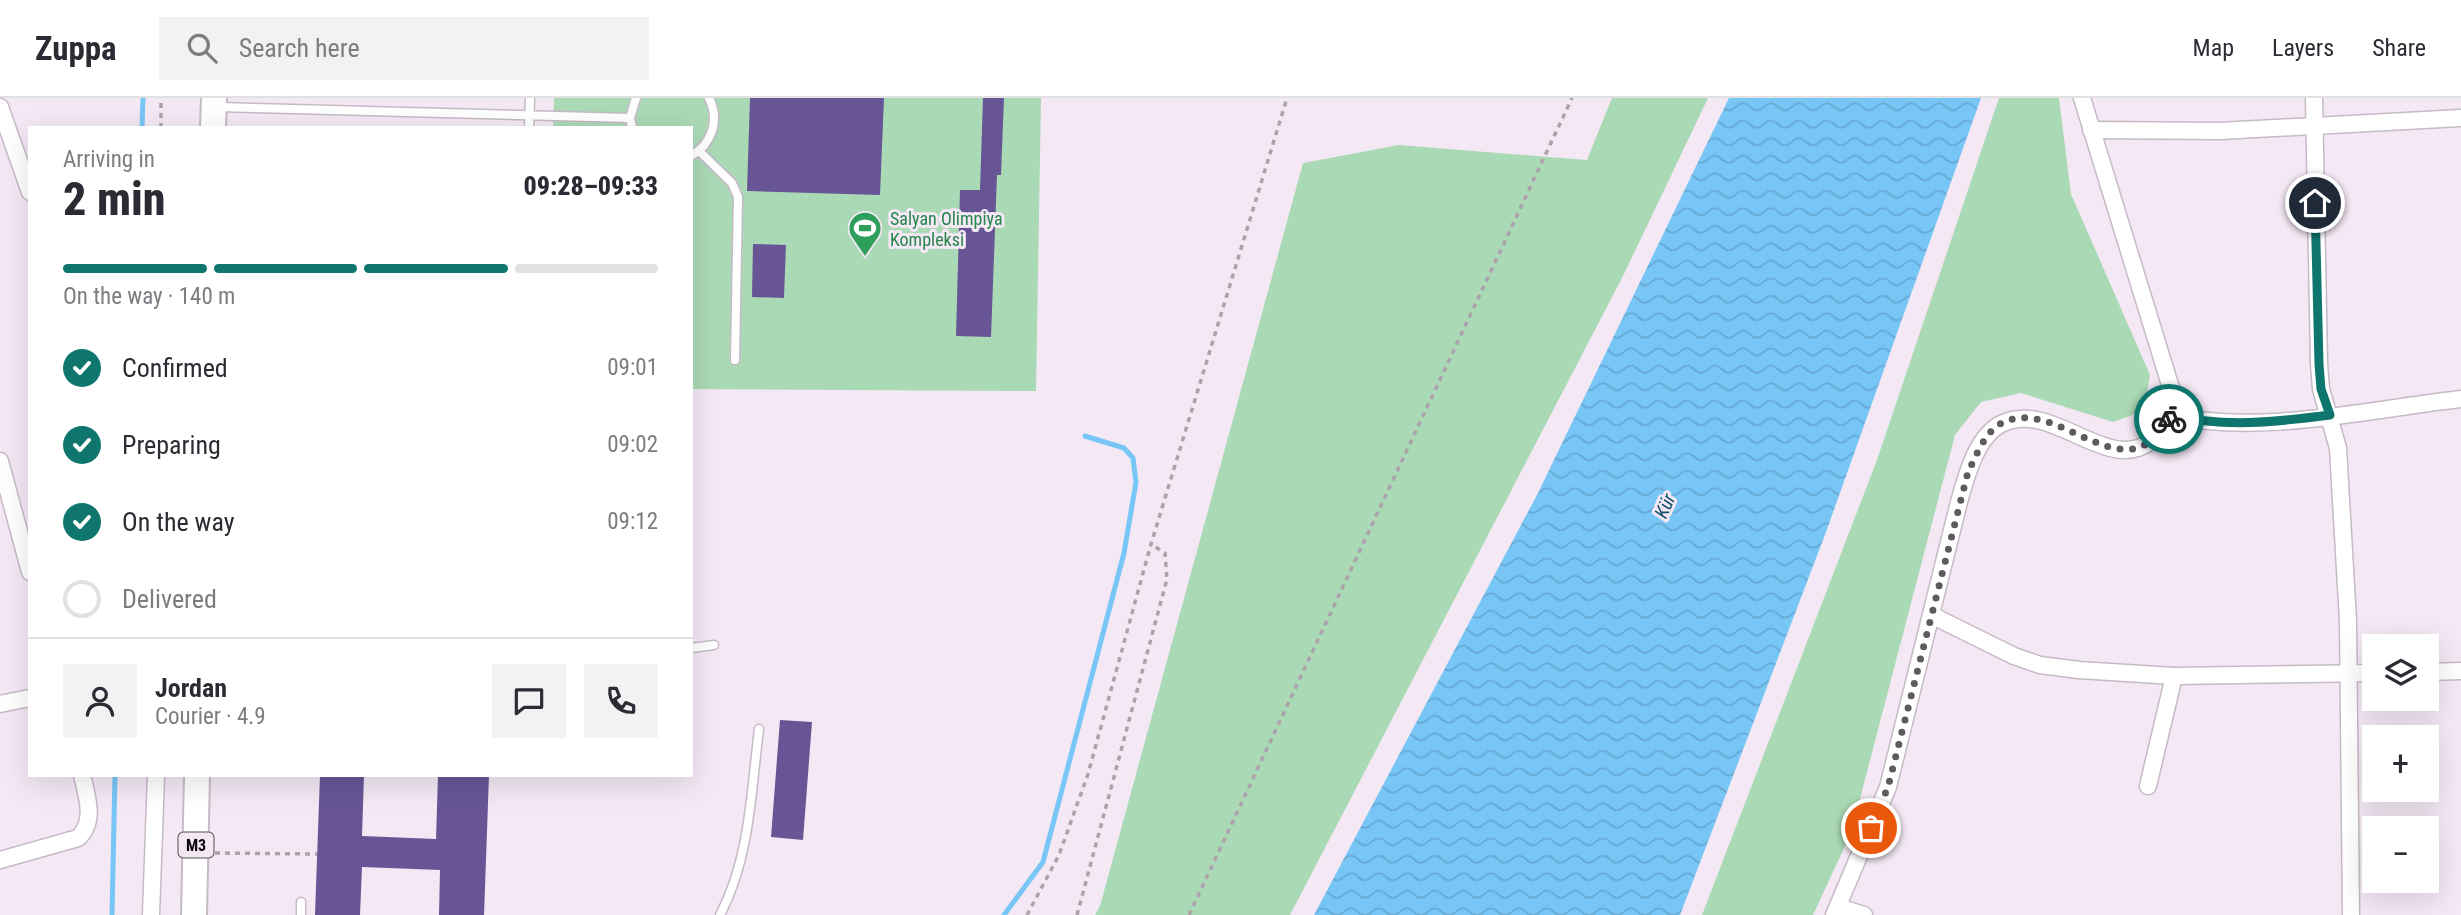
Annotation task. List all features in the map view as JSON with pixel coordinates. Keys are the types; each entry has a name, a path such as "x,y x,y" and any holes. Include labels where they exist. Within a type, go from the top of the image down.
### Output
{"main road":[{"name":"M3","path":"194,915 198,777"}],"street":[{"path":"1864,915 1836,911 1888,787 1968,472 1985,440 2000,424 2021,418 2040,419 2113,449 2128,451 2147,444 2164,429 2171,415 2171,388 2082,98"},
{"path":"2314,98 2319,364 2321,389 2338,448 2349,674 2351,915"},
{"path":"0,107 28,186"},
{"path":"2091,130 2220,131 2461,118"},
{"path":"2171,415 2201,422 2237,424 2461,398"},
{"path":"0,461 28,565"},
{"path":"1931,615 2040,665 2174,677 2362,674"},
{"path":"2439,672 2461,671"},
{"path":"2148,786 2174,677"},
{"path":"0,704 28,698"},
{"path":"0,860 78,838 85,832 89,808 82,777"},
{"path":"151,915 156,777"}],"lane":[{"path":"529,126 530,98"},
{"path":"214,111 530,115 631,123 636,98"},
{"path":"709,98 715,118 713,131 695,154 732,183 738,197 734,360"},
{"path":"693,648 714,645"},
{"path":"720,915 732,893 742,862 759,729"},
{"path":"301,902 301,915"}],"path":[{"path":"161,126 162,98"},
{"path":"1027,915 1059,855 1088,774 1151,544 1287,98"},
{"path":"1189,915 1572,98"},
{"path":"1077,915 1167,579 1165,554 1151,544"},
{"path":"195,852 317,854"}],"green space":[{"name":"Salyan Olimpiya Kompleksi","path":"554,98 1041,98 1036,391 693,389 693,126 553,126"},
{"path":"1612,98 1708,98 1623,276 1290,915 1095,915 1100,906 1303,163 1399,145 1587,160"},
{"path":"1999,98 2059,98 2071,194 2150,375 2144,411 2113,422 2021,393 1981,402 1955,435 1851,833 1813,915 1702,915 1877,460"}],"water":[{"name":"Kür","path":"1729,98 1981,98 1826,532 1680,915 1314,915 1538,493"}],"building":[{"path":"750,98 884,98 880,195 747,191"},
{"path":"983,98 1004,98 1001,175 997,175 991,337 956,336 960,190 980,190"},
{"path":"753,244 786,245 784,298 752,297"},
{"path":"780,720 812,722 803,840 771,837"},
{"path":"320,777 364,777 362,836 436,839 438,777 489,777 484,915 439,915 440,870 362,867 360,915 315,915"}],"waterway":[{"path":"142,126 143,98"},
{"path":"1004,915 1043,862 1124,553 1136,482 1133,458 1124,448 1085,436"},
{"path":"112,915 115,777"}],"way so far":[{"path":"1871,828 1888,787 1959,502 1968,472 1985,440 2000,424 2021,418 2040,419 2113,449 2128,451 2147,444 2164,429 2169,419"}],"place":[{"name":"Salyan Olimpiya Kompleksi","path":"865,258"}],"route":[{"path":"2169,419 2171,415 2225,424 2262,423 2330,415 2321,389 2319,364 2315,203"}]}
